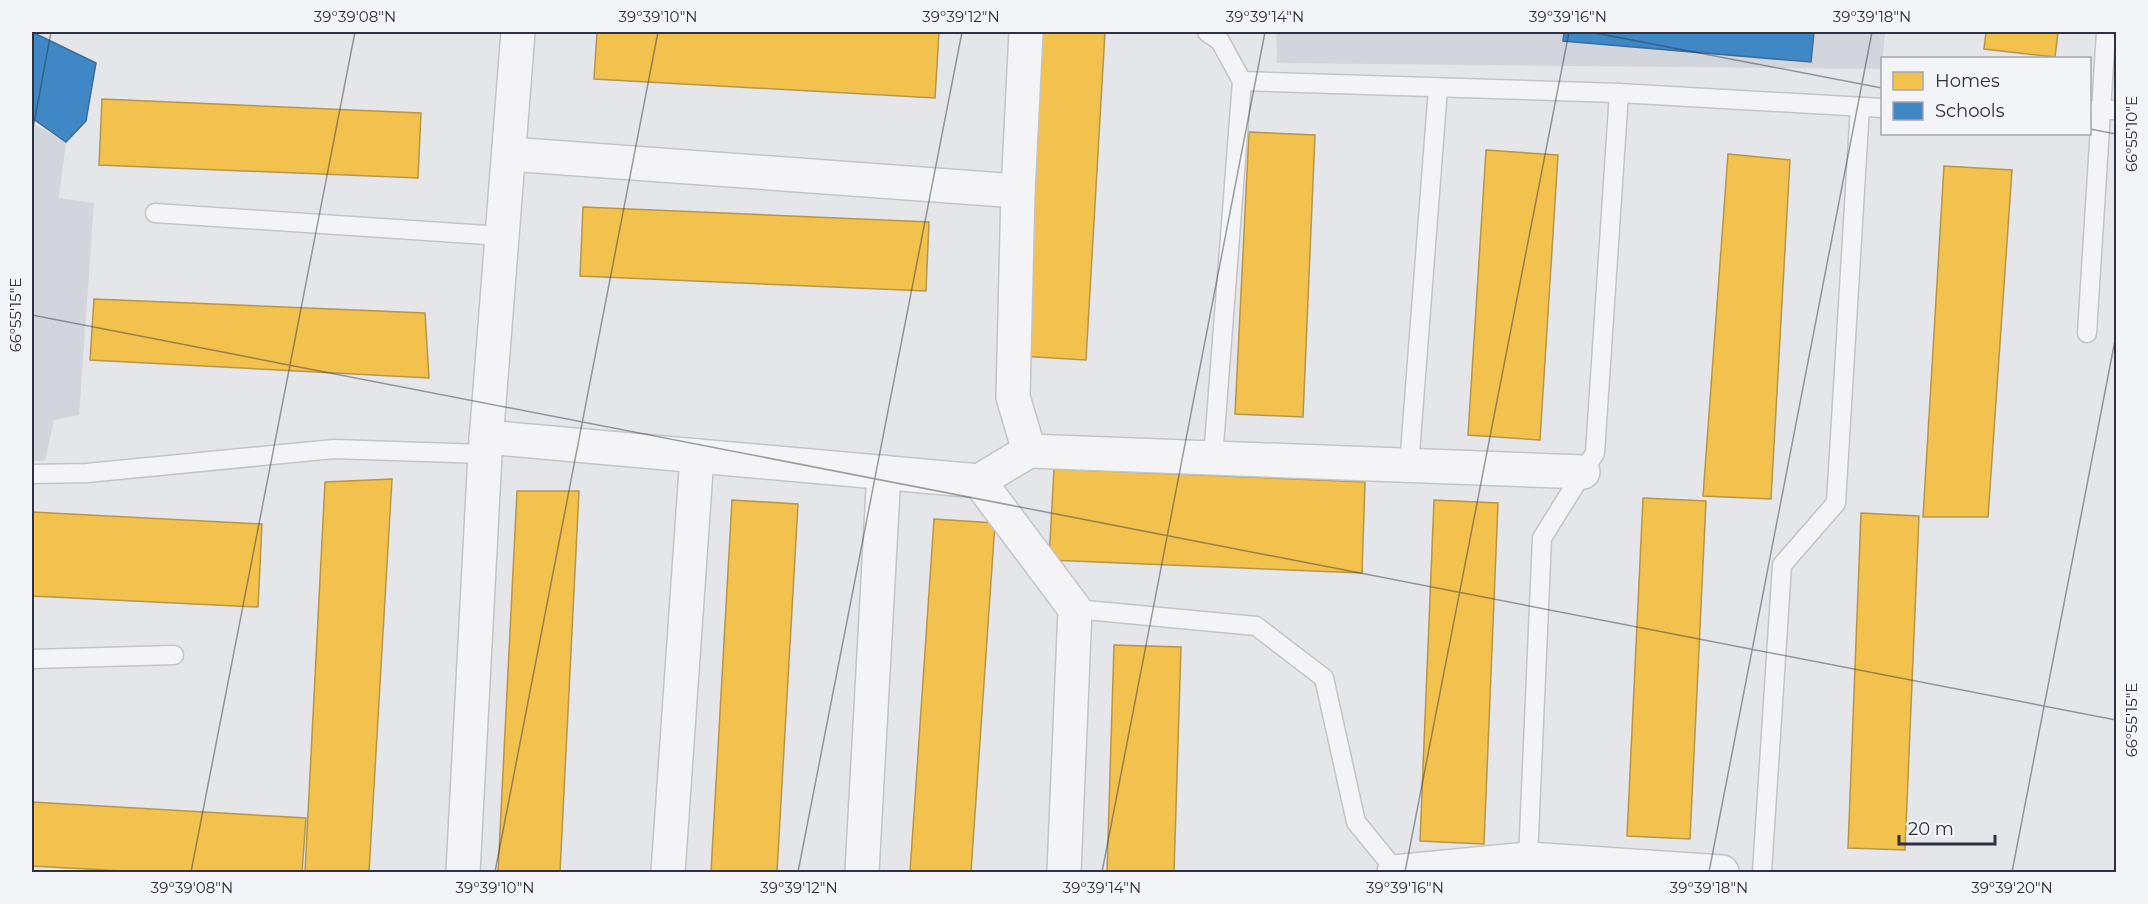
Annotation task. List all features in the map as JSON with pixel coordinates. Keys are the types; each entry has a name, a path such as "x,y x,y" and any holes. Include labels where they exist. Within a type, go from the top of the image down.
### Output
{"street":[{"path":"463,873 486,446 518,32"},
{"path":"1026,32 1018,191 1013,397 1029,451"},
{"path":"509,154 1018,191"},
{"path":"486,446 697,456 979,481 1029,451 1583,472"},
{"path":"668,873 697,456"},
{"path":"862,873 884,472"},
{"path":"979,481 1075,609 1064,873"},
{"path":"1395,872 1528,859 1722,873"}],"lane":[{"path":"1207,32 1220,41 1242,81 1213,458"},
{"path":"2086,333 2106,32"},
{"path":"1242,81 1618,93 1881,108"},
{"path":"1409,466 1438,88"},
{"path":"1528,859 1542,538 1595,453 1618,93"},
{"path":"1762,873 1782,565 1836,502 1860,107"},
{"path":"154,213 502,236"},
{"path":"32,474 87,473 334,449 486,446"},
{"path":"1075,609 1256,626 1324,678 1356,822 1395,872"},
{"path":"32,659 174,656"}],"shaded area":[{"path":"1276,32 1885,32 1881,69 1277,63"},
{"path":"32,123 66,142 59,198 94,203 79,415 54,420 45,461 32,461"}],"building: Homes":[{"path":"597,32 939,32 935,98 594,79"},
{"path":"1037,32 1105,32 1086,360 1019,356"},
{"path":"1986,32 2058,32 2055,57 1984,49"},
{"path":"102,99 421,113 418,178 99,165"},
{"path":"1249,132 1315,135 1303,417 1235,414"},
{"path":"1486,150 1558,155 1540,440 1468,435"},
{"path":"1728,154 1790,160 1771,499 1703,496"},
{"path":"1944,166 2012,170 1988,517 1923,517"},
{"path":"583,207 929,222 926,291 580,276"},
{"path":"94,299 425,313 429,378 90,360"},
{"path":"1054,469 1365,482 1362,573 1049,560"},
{"path":"392,479 369,872 305,872 325,482"},
{"path":"517,491 579,491 560,872 498,872"},
{"path":"1643,498 1706,501 1690,839 1627,836"},
{"path":"732,500 798,504 777,872 711,872"},
{"path":"1434,500 1498,503 1484,844 1420,841"},
{"path":"32,512 262,524 258,607 32,596"},
{"path":"1861,513 1919,516 1905,850 1848,848"},
{"path":"934,519 995,523 971,872 910,872"},
{"path":"1114,645 1181,647 1174,872 1107,872"},
{"path":"32,802 306,818 302,872 141,872 32,866"}],"building: Schools":[{"path":"32,32 96,63 86,121 66,142 32,118"},
{"path":"1564,32 1814,32 1811,62 1563,41"}]}
